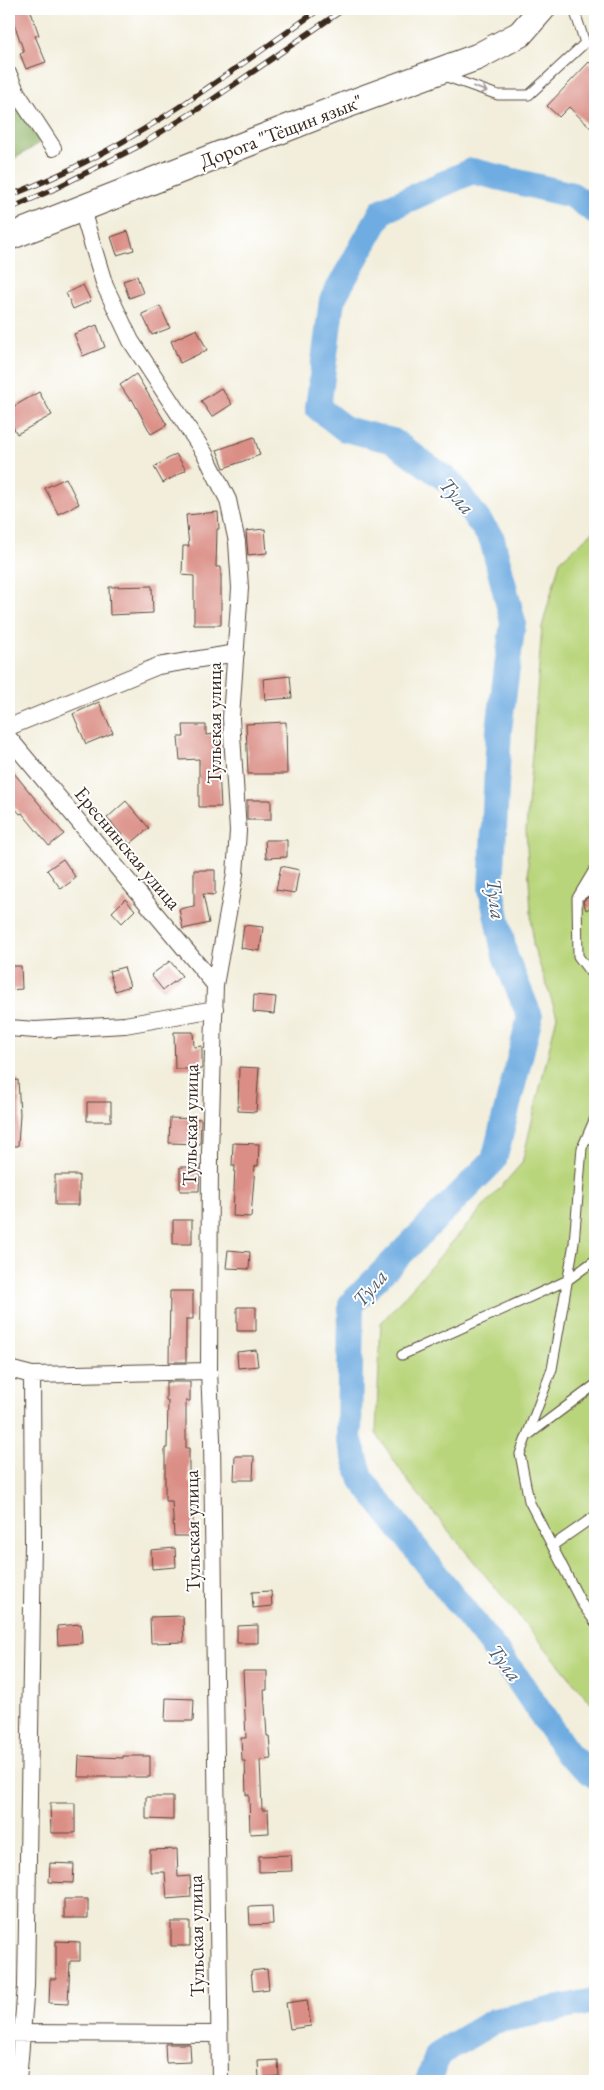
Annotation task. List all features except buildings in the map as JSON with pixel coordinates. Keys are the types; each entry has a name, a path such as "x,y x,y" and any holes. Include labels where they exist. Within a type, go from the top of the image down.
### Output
{"main road":[{"name":"Дорога \"Тёщин язык\"","path":"9,237 497,48 520,34 542,9"}],"street":[{"path":"9,75 17,93 53,148"},
{"name":"Тульская улица","path":"82,210 105,286 131,341 205,454 228,500 237,542 240,588 231,718 238,831 235,874 215,986 210,1153 209,1371 212,1440 220,2081"},
{"path":"9,727 158,666 236,653"},
{"name":"Ереснинская улица","path":"9,738 215,986"},
{"path":"9,1028 35,1030 125,1025 215,1009"},
{"path":"9,1369 32,1375 209,1371"},
{"path":"18,2081 15,2033 26,1986 33,1542 32,1375"},
{"path":"15,2033 218,2034"}],"lane":[{"path":"435,72 498,95 529,96 585,43 574,9"},
{"path":"595,868 577,898 578,956 595,979"},
{"path":"577,898 595,885"},
{"path":"595,1118 582,1148 574,1244 552,1369 520,1454 529,1501 582,1604 595,1622"},
{"path":"585,1141 595,1133"},
{"path":"402,1355 568,1280 595,1260"},
{"path":"527,1436 595,1385"},
{"path":"552,1546 595,1516"}],"green space":[{"path":"9,92 40,143 9,162"},
{"path":"595,530 595,1708 409,1483 376,1433 381,1323 522,1163 557,1016 533,945 526,831 542,627 560,561"}],"waterway":[{"name":"Тула","path":"595,211 572,195 472,171 382,211 332,300 318,408 345,429 393,441 450,482 492,539 513,622 499,729 491,889 505,956 530,1017 494,1160 351,1304 349,1438 362,1480 517,1678 568,1754 595,1776"},
{"name":"Тула","path":"428,2081 438,2054 494,2021 595,2001"}],"railway":[{"path":"9,196 76,167 146,128 205,90 320,9"},
{"path":"9,209 52,190 137,147 203,106 344,9"}]}
